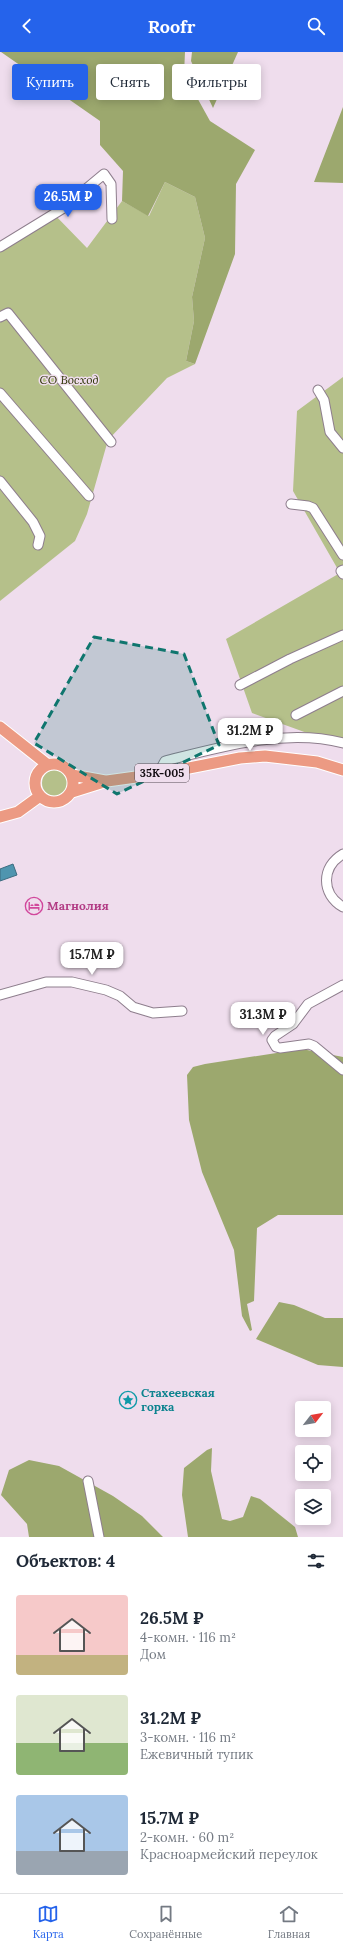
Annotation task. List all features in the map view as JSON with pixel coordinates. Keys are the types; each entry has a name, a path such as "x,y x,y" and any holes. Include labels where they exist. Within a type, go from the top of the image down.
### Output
{"main road":[{"name":"35К-005","path":"0,727 48,765 57,764 66,768 72,775 107,781"},
{"name":"35К-005","path":"40,796 50,802 63,801 72,792 107,781 158,774 217,761 265,756 317,762 343,770"},
{"path":"0,817 18,812 40,796 35,785 36,779 38,773 48,765"},
{"path":"72,775 74,784 72,792"}],"street":[{"path":"0,247 62,209 104,174 111,184 112,220"},
{"path":"0,317 8,313 111,442"},
{"path":"318,390 324,400 330,432 343,448"},
{"path":"0,393 89,496"},
{"path":"0,482 33,522 40,536 38,545"},
{"path":"291,504 308,506 312,508 343,555"},
{"path":"343,570 341,571 343,574"},
{"path":"240,685 290,659 343,635"},
{"path":"296,715 343,691"},
{"path":"158,774 166,762 230,744 280,738 333,740 343,743"},
{"path":"343,854 329,866 326,876 327,888 337,904 343,907"},
{"path":"0,995 46,982 72,982 106,990 120,996 133,1007 152,1013 182,1011"},
{"path":"343,985 308,1004 293,1024 275,1036 272,1040 276,1047 280,1048 309,1044 314,1046 343,1070"},
{"path":"88,1481 99,1537"}],"highlighted area":[{"path":"94,637 184,654 219,745 117,794 34,743"}],"green space":[{"path":"1,52 185,52 184,64 172,64 172,100 198,100 210,121 255,150 236,184 235,254 195,364 186,361 194,321 192,297 205,238 195,197 165,182 148,216 122,201 123,171 100,145 100,121 70,100 88,100 88,64 18,64"},
{"path":"192,52 238,52 233,64 192,64 191,61"},
{"path":"209,100 217,100 213,108"},
{"path":"343,107 343,183 314,182"},
{"name":"СО Восход","path":"165,182 195,197 205,238 192,297 194,321 186,361 195,364 167,378 108,440 87,514 75,541 0,601 0,247 52,212 87,248 122,201 149,216"},
{"path":"343,377 343,746 252,713 226,639 340,573 293,491 297,411"},
{"path":"55,770 64,774 68,783 64,792 55,796 46,792 42,783 46,774"},
{"path":"302,1049 343,1057 343,1215 278,1215 257,1228 254,1301 247,1304 252,1330 250,1331 242,1316 234,1250 202,1172 189,1120 187,1075 193,1067 205,1064"},
{"path":"279,1302 294,1305 325,1318 343,1318 343,1367 318,1365 256,1339"},
{"path":"212,1448 211,1471 222,1519 230,1521 243,1517 251,1496 260,1499 295,1527 298,1537 188,1537 182,1495 184,1468 207,1450"},
{"path":"29,1460 59,1466 113,1496 142,1516 163,1537 29,1537 27,1524 1,1495 9,1470"}],"water":[{"path":"13,864 17,875 0,881 0,869"}],"place":[{"name":"Магнолия","path":"34,906"},
{"name":"Стахеевская горка","path":"128,1400"}]}
